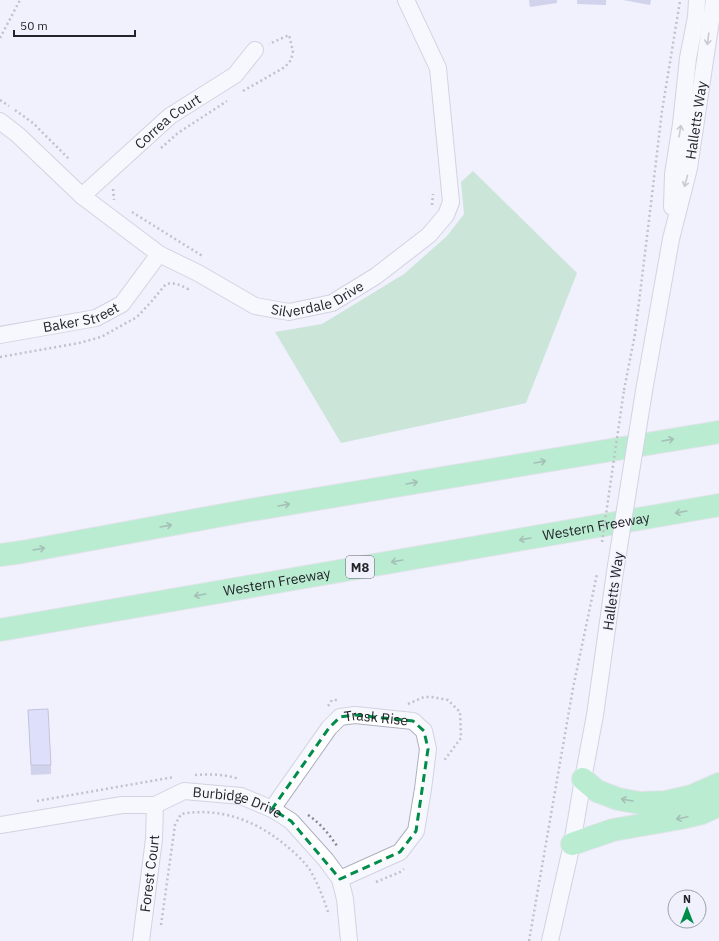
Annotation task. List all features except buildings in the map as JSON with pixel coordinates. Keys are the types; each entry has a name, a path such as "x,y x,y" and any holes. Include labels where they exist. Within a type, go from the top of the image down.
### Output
{"highway":[{"path":"0,555 245,511 719,432"},
{"name":"Western Freeway","path":"0,630 719,505"},
{"path":"583,779 596,791 618,799 640,803 666,802 692,796 719,784"},
{"path":"572,844 613,830 702,813 719,805"}],"street":[{"name":"Silverdale Drive","path":"0,121 88,191 159,254 198,273 255,306 289,312 332,303 376,276 429,235 446,215 451,202 438,68 406,0"},
{"name":"Halletts Way","path":"671,239 673,174 681,124 688,58 696,17 697,0"},
{"name":"Halletts Way","path":"550,941 572,844 595,715 615,572 644,391 671,239 689,168 714,0"},
{"name":"Correa Court","path":"88,191 170,116 236,75 255,50"},
{"name":"Baker Street","path":"0,335 96,318 122,304 159,254"},
{"name":"Trask Rise","path":"272,809 329,728 340,717 355,715 413,721 424,731 428,749 416,831 400,852 340,879"},
{"name":"Burbidge Drive","path":"0,825 122,805 155,805 184,791 241,796 272,809 291,821 326,860 340,879 345,899 349,941"},
{"name":"Forest Court","path":"141,941 154,839 155,805"}],"path":[{"path":"0,38 20,0"},
{"path":"601,547 624,390 635,334 662,111 680,0"},
{"path":"0,100 33,123 70,160"},
{"path":"431,207 433,194 432,187"},
{"path":"88,191 120,204"},
{"path":"126,208 208,259"},
{"path":"529,941 573,688 598,570"},
{"path":"161,926 174,825 181,814 191,812 210,812 235,817 252,823 272,835 294,852 309,869 323,896 331,920"},
{"path":"154,827 174,825"}],"highlighted area":[{"path":"355,715 413,721 424,731 428,749 416,831 400,852 340,879 291,821 272,809 329,728 340,717"}],"green space":[{"path":"473,171 577,273 526,403 341,443 275,332 322,324 404,274 447,236 464,214 461,182"}]}
